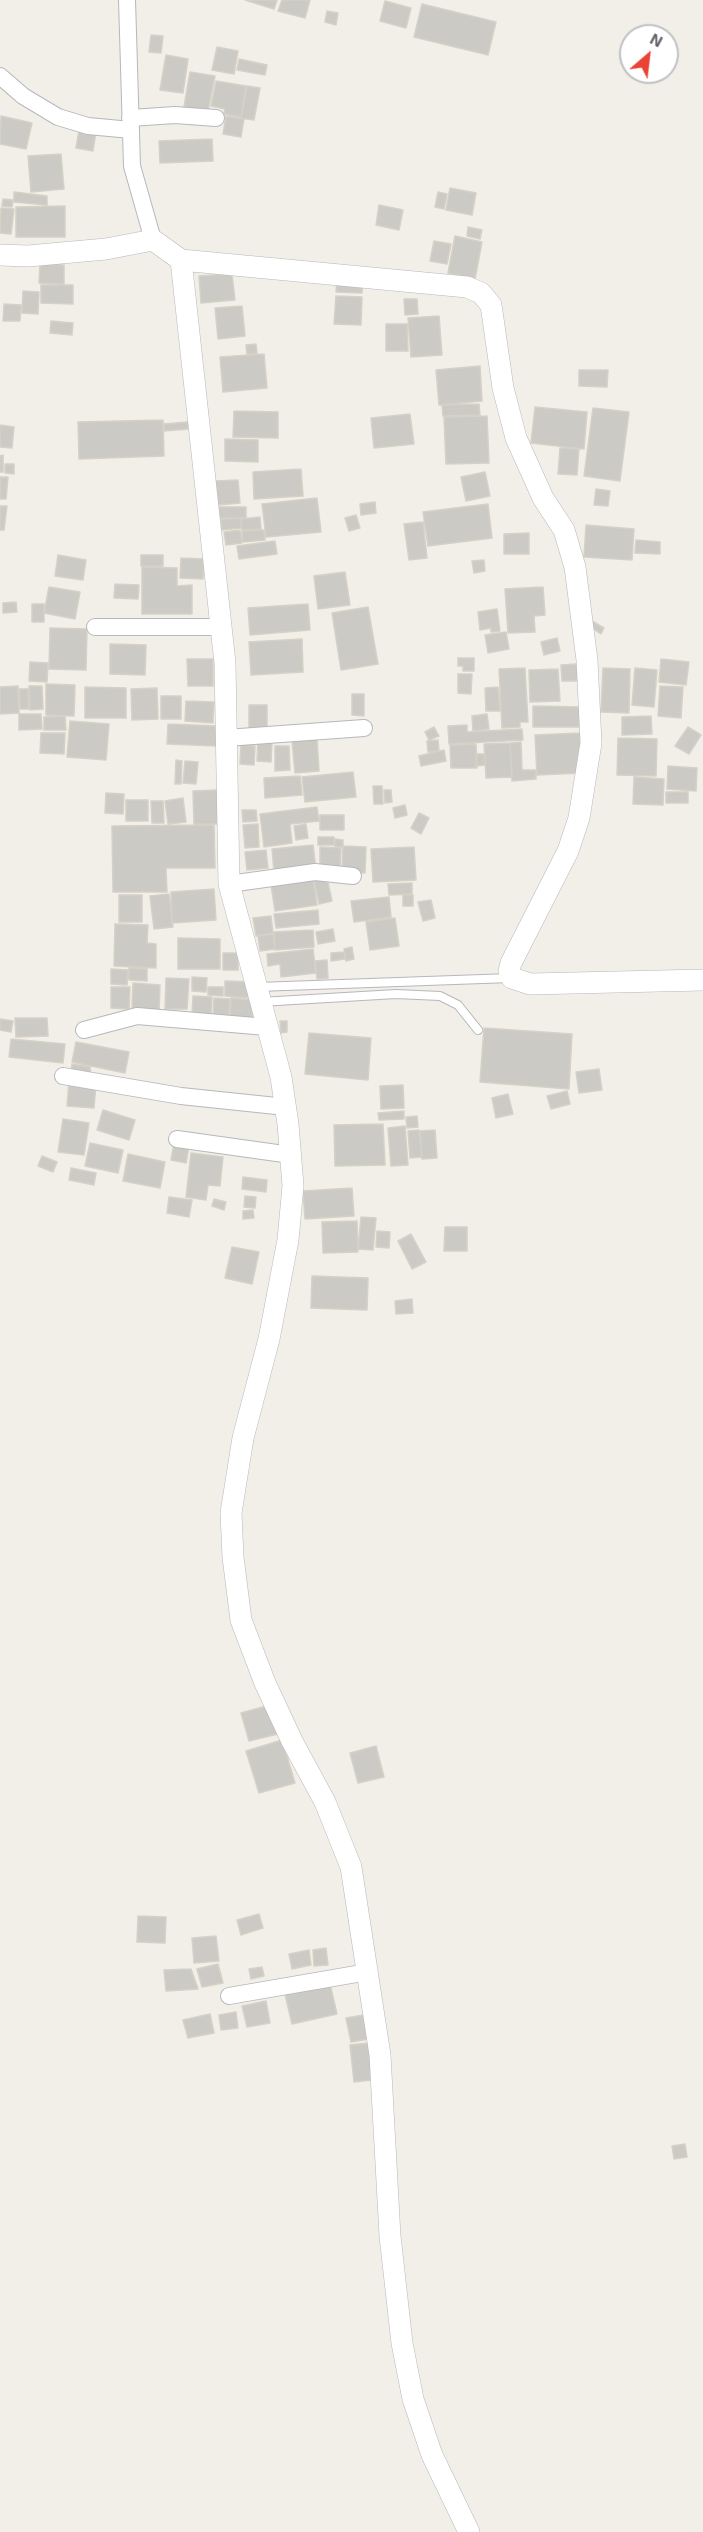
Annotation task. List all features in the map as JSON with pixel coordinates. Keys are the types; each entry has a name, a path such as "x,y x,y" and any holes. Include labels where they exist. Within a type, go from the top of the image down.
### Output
{"street":[{"path":"127,0 132,166 153,240 181,260 467,287 481,293 491,305 503,388 516,438 543,498 564,530 575,567 587,660 591,743 579,818 568,851 511,963 509,971 512,978 530,984 703,980"},
{"path":"0,76 23,96 58,117 88,126 130,124 175,115 216,118"},
{"path":"0,255 28,256 106,249 153,240"},
{"path":"181,260 225,663 229,884 281,1077 293,1186 288,1240 268,1339 243,1438 231,1513 232,1557 241,1620 265,1683 292,1741 325,1802 351,1867 380,2055 390,2236 402,2343 413,2399 432,2455 469,2532"},
{"path":"95,627 220,627"},
{"path":"226,738 364,728"},
{"path":"229,884 315,872 353,876"},
{"path":"84,1030 137,1016 267,1028"},
{"path":"63,1076 181,1096 286,1107"},
{"path":"177,1139 291,1155"},
{"path":"229,1996 368,1972"}],"lane":[{"path":"258,994 512,978"},
{"path":"258,994 440,996 458,1005 478,1030"}],"building":[{"path":"245,0 277,0 274,9"},
{"path":"282,0 310,0 305,18 278,11"},
{"path":"385,1 411,8 406,28 380,21"},
{"path":"422,4 496,22 488,55 414,37"},
{"path":"327,11 338,13 336,25 325,22"},
{"path":"151,35 163,36 161,53 149,52"},
{"path":"217,47 238,51 234,74 212,70"},
{"path":"166,55 188,59 183,93 160,90"},
{"path":"239,59 267,65 265,75 237,70"},
{"path":"190,72 215,76 208,111 184,107"},
{"path":"216,81 246,86 241,117 224,114 225,109 211,106"},
{"path":"247,86 260,88 254,120 241,118"},
{"path":"1,116 32,123 26,149 0,144"},
{"path":"226,116 244,119 241,137 223,134"},
{"path":"79,130 96,132 93,151 76,148"},
{"path":"212,139 213,161 160,163 159,141"},
{"path":"61,154 64,189 31,192 28,156"},
{"path":"450,188 476,193 472,215 446,210"},
{"path":"14,192 47,196 47,205 14,202"},
{"path":"438,192 447,194 444,209 435,207"},
{"path":"3,199 13,200 12,207 2,206"},
{"path":"379,205 403,210 399,230 376,225"},
{"path":"65,206 65,237 16,237 16,207"},
{"path":"1,208 14,209 11,234 0,233"},
{"path":"468,227 482,230 480,239 467,236"},
{"path":"455,236 482,242 475,279 448,273"},
{"path":"434,241 451,244 447,264 430,261"},
{"path":"40,264 64,265 64,284 39,283"},
{"path":"232,274 235,300 201,303 199,276"},
{"path":"337,281 363,282 362,293 336,292"},
{"path":"41,285 73,285 73,304 41,303"},
{"path":"23,291 39,292 38,314 22,313"},
{"path":"336,296 362,297 361,325 334,324"},
{"path":"404,299 417,299 418,314 405,315"},
{"path":"4,304 21,305 20,321 3,321"},
{"path":"242,306 245,336 218,339 215,308"},
{"path":"439,316 442,355 411,357 408,318"},
{"path":"51,321 73,323 72,335 50,333"},
{"path":"386,324 407,324 408,351 386,351"},
{"path":"256,344 257,353 247,354 246,345"},
{"path":"264,354 267,388 223,392 220,357"},
{"path":"480,366 482,401 439,405 436,370"},
{"path":"579,370 608,370 607,387 579,386"},
{"path":"479,404 480,415 443,416 442,405"},
{"path":"535,407 587,412 584,449 531,443"},
{"path":"593,408 629,412 620,481 584,476"},
{"path":"234,411 278,412 278,438 233,437"},
{"path":"410,414 414,444 374,448 371,418"},
{"path":"487,416 489,463 446,464 444,417"},
{"path":"163,420 164,456 79,459 78,422"},
{"path":"188,422 188,429 164,431 164,424"},
{"path":"0,425 14,427 12,448 0,447"},
{"path":"225,439 258,440 258,462 225,461"},
{"path":"560,448 579,449 577,475 558,474"},
{"path":"3,455 3,472 0,472 0,456"},
{"path":"5,464 14,464 14,474 5,473"},
{"path":"301,469 303,496 254,499 253,472"},
{"path":"485,472 490,496 466,501 461,477"},
{"path":"0,477 8,477 6,499 0,499"},
{"path":"238,480 240,503 218,505 216,481"},
{"path":"596,489 610,491 608,506 594,505"},
{"path":"317,498 321,532 266,537 262,504"},
{"path":"375,502 376,513 361,515 360,504"},
{"path":"488,504 492,538 428,546 423,512"},
{"path":"0,506 7,506 4,530 0,530"},
{"path":"219,507 246,507 246,518 220,518"},
{"path":"356,515 360,528 349,531 345,518"},
{"path":"260,517 261,529 242,530 241,519"},
{"path":"241,518 241,528 222,530 221,519"},
{"path":"423,522 427,558 409,560 404,524"},
{"path":"586,525 634,529 632,560 584,557"},
{"path":"240,530 242,543 226,545 224,532"},
{"path":"264,530 265,540 243,542 242,531"},
{"path":"529,533 529,554 504,554 504,534"},
{"path":"636,540 660,542 660,554 635,553"},
{"path":"275,541 277,554 239,559 237,546"},
{"path":"58,555 86,560 83,580 55,576"},
{"path":"141,555 163,555 163,566 141,566"},
{"path":"181,558 204,559 203,579 180,578"},
{"path":"484,560 485,571 474,573 472,561"},
{"path":"142,567 177,568 177,586 192,585 192,614 142,614"},
{"path":"345,572 350,605 318,609 314,576"},
{"path":"115,584 139,585 138,599 114,598"},
{"path":"49,587 80,592 75,619 44,613"},
{"path":"543,587 545,615 534,616 535,632 508,633 505,589"},
{"path":"16,602 17,612 3,613 3,603"},
{"path":"32,604 44,604 44,622 32,622"},
{"path":"308,604 310,630 250,635 248,608"},
{"path":"368,607 378,664 341,670 332,613"},
{"path":"497,609 500,631 491,632 491,628 480,630 478,612"},
{"path":"592,621 604,628 601,634 589,626"},
{"path":"50,628 87,629 86,670 49,669"},
{"path":"506,632 509,649 488,653 485,635"},
{"path":"557,638 560,651 544,655 541,642"},
{"path":"302,639 303,672 251,675 249,642"},
{"path":"110,644 146,645 145,675 110,674"},
{"path":"458,658 474,658 474,671 463,671 463,666 458,666"},
{"path":"187,659 213,659 213,686 188,686"},
{"path":"661,659 689,662 686,685 659,682"},
{"path":"30,662 48,663 47,682 29,681"},
{"path":"577,664 578,681 562,681 561,665"},
{"path":"525,668 528,722 520,722 520,727 502,728 499,669"},
{"path":"603,668 630,669 629,713 601,712"},
{"path":"635,668 657,670 654,707 632,705"},
{"path":"558,669 560,701 530,702 529,670"},
{"path":"458,674 472,674 471,694 458,693"},
{"path":"46,684 75,685 74,716 46,715"},
{"path":"18,686 19,713 0,714 0,687"},
{"path":"29,686 42,686 43,709 30,710"},
{"path":"660,686 683,687 681,718 658,716"},
{"path":"85,687 126,688 126,718 85,718"},
{"path":"498,687 500,711 486,711 485,688"},
{"path":"157,688 158,719 132,720 131,689"},
{"path":"19,689 28,689 29,709 20,709"},
{"path":"352,694 364,694 364,716 352,715"},
{"path":"161,696 181,696 181,719 161,719"},
{"path":"186,701 214,702 213,723 185,721"},
{"path":"249,705 267,705 267,728 249,728"},
{"path":"533,706 580,707 580,727 533,727"},
{"path":"19,714 41,714 42,729 19,730"},
{"path":"487,714 489,729 473,731 472,716"},
{"path":"65,716 66,730 44,730 44,717"},
{"path":"651,716 652,734 622,735 622,717"},
{"path":"70,721 109,724 106,760 67,757"},
{"path":"168,724 217,726 216,746 167,744"},
{"path":"467,725 467,732 522,729 523,740 449,744 448,726"},
{"path":"434,727 439,736 429,740 425,732"},
{"path":"688,727 701,735 689,754 675,746"},
{"path":"41,733 65,733 64,754 40,753"},
{"path":"580,733 583,773 537,775 535,735"},
{"path":"618,738 657,739 656,776 617,775"},
{"path":"317,739 319,771 295,773 292,741"},
{"path":"258,740 272,741 271,762 257,761"},
{"path":"438,740 439,751 428,752 427,741"},
{"path":"521,742 522,770 536,770 536,779 512,781 510,743"},
{"path":"510,743 512,777 486,778 484,744"},
{"path":"476,744 477,768 451,768 450,745"},
{"path":"241,745 255,746 254,765 240,764"},
{"path":"275,746 289,746 290,770 275,771"},
{"path":"444,750 446,761 421,766 419,756"},
{"path":"476,754 485,754 485,765 476,766"},
{"path":"176,760 182,761 181,784 175,784"},
{"path":"185,761 198,762 196,784 183,783"},
{"path":"668,766 697,768 696,791 667,789"},
{"path":"353,772 356,797 305,802 302,777"},
{"path":"300,776 302,795 265,798 264,778"},
{"path":"634,777 664,779 663,805 633,804"},
{"path":"373,786 382,786 383,804 374,804"},
{"path":"218,790 219,824 194,824 193,791"},
{"path":"384,790 391,790 392,802 385,803"},
{"path":"666,792 688,792 688,803 666,803"},
{"path":"106,793 124,794 123,814 105,813"},
{"path":"183,798 186,822 168,824 165,801"},
{"path":"126,800 148,800 148,821 126,821"},
{"path":"151,801 163,801 164,823 152,823"},
{"path":"405,805 407,815 395,818 393,808"},
{"path":"317,807 319,821 290,824 292,843 264,847 260,814"},
{"path":"242,810 256,810 257,821 243,822"},
{"path":"419,813 429,818 421,834 411,828"},
{"path":"320,815 344,815 344,830 320,830"},
{"path":"258,824 259,847 245,848 243,825"},
{"path":"306,824 308,838 296,840 294,826"},
{"path":"214,825 215,868 166,868 167,892 113,892 112,826"},
{"path":"318,837 334,837 334,845 318,845"},
{"path":"335,839 343,840 343,847 335,847"},
{"path":"313,845 316,869 274,872 272,849"},
{"path":"343,846 366,847 365,873 342,872"},
{"path":"320,847 341,848 340,869 320,868"},
{"path":"414,847 416,880 373,882 371,849"},
{"path":"266,850 268,868 247,870 245,852"},
{"path":"327,878 332,901 319,904 314,880"},
{"path":"313,879 317,905 275,911 271,885"},
{"path":"412,883 412,894 389,895 388,884"},
{"path":"214,889 216,920 172,923 171,892"},
{"path":"169,894 173,927 154,929 150,896"},
{"path":"119,895 142,895 142,922 119,922"},
{"path":"403,895 413,895 413,906 403,906"},
{"path":"389,897 391,917 354,922 351,901"},
{"path":"431,900 435,918 423,921 418,902"},
{"path":"318,910 319,924 276,928 274,914"},
{"path":"271,916 273,933 256,936 253,918"},
{"path":"395,918 399,946 370,950 366,922"},
{"path":"115,924 148,925 147,943 156,944 156,968 114,966"},
{"path":"333,929 335,941 318,944 316,932"},
{"path":"313,930 314,947 275,950 274,932"},
{"path":"273,934 275,949 260,951 258,936"},
{"path":"178,938 220,939 220,969 178,969"},
{"path":"352,947 354,959 346,961 344,949"},
{"path":"313,949 316,973 281,977 280,964 268,966 267,954"},
{"path":"344,952 345,959 331,961 331,953"},
{"path":"223,953 238,953 238,970 223,970"},
{"path":"327,960 328,978 317,979 315,961"},
{"path":"129,968 147,969 147,981 129,980"},
{"path":"111,969 128,970 127,985 111,984"},
{"path":"192,977 207,978 206,992 192,991"},
{"path":"166,978 189,979 187,1009 165,1009"},
{"path":"225,981 251,982 250,998 225,996"},
{"path":"133,983 160,985 159,1010 132,1008"},
{"path":"111,987 130,987 129,1009 111,1008"},
{"path":"208,987 223,987 223,996 208,995"},
{"path":"193,996 212,997 211,1017 192,1016"},
{"path":"214,998 230,999 229,1019 213,1018"},
{"path":"231,998 253,1000 252,1021 230,1020"},
{"path":"15,1018 47,1018 48,1036 16,1037"},
{"path":"0,1019 13,1021 11,1032 0,1030"},
{"path":"280,1021 287,1021 287,1032 281,1033"},
{"path":"484,1028 572,1034 569,1089 480,1082"},
{"path":"309,1033 371,1038 368,1080 305,1074"},
{"path":"11,1039 65,1044 63,1063 9,1057"},
{"path":"76,1042 129,1052 125,1073 72,1062"},
{"path":"72,1064 90,1067 91,1076 71,1072"},
{"path":"599,1069 602,1090 579,1093 576,1072"},
{"path":"69,1081 96,1083 94,1108 67,1106"},
{"path":"403,1085 404,1108 381,1109 380,1086"},
{"path":"567,1091 570,1104 551,1109 547,1096"},
{"path":"508,1094 513,1114 496,1118 492,1098"},
{"path":"103,1110 135,1120 129,1140 97,1130"},
{"path":"404,1111 404,1119 379,1120 378,1113"},
{"path":"417,1116 418,1127 407,1128 406,1117"},
{"path":"63,1119 89,1123 84,1155 58,1152"},
{"path":"383,1124 385,1165 335,1166 334,1125"},
{"path":"405,1126 408,1165 391,1166 388,1128"},
{"path":"419,1130 422,1157 410,1158 408,1131"},
{"path":"435,1130 437,1158 422,1159 420,1131"},
{"path":"90,1143 123,1150 118,1173 85,1166"},
{"path":"174,1144 189,1146 186,1163 171,1160"},
{"path":"191,1153 223,1157 220,1186 208,1185 206,1200 186,1197"},
{"path":"128,1154 165,1162 160,1188 123,1181"},
{"path":"42,1156 57,1162 53,1172 38,1166"},
{"path":"71,1168 96,1173 94,1185 69,1180"},
{"path":"243,1177 267,1180 266,1192 242,1189"},
{"path":"352,1188 354,1216 305,1219 303,1191"},
{"path":"245,1196 256,1197 255,1208 244,1207"},
{"path":"169,1197 192,1200 189,1217 167,1213"},
{"path":"214,1199 226,1202 224,1210 212,1206"},
{"path":"253,1210 254,1218 243,1219 243,1211"},
{"path":"361,1217 376,1218 373,1250 358,1249"},
{"path":"357,1221 358,1252 323,1253 322,1222"},
{"path":"445,1227 467,1227 467,1251 444,1251"},
{"path":"377,1231 390,1232 389,1248 376,1247"},
{"path":"411,1234 426,1262 412,1269 398,1241"},
{"path":"232,1247 259,1252 252,1284 225,1278"},
{"path":"312,1276 368,1278 367,1310 311,1308"},
{"path":"412,1299 413,1313 396,1314 395,1301"},
{"path":"270,1705 278,1734 249,1741 241,1713"},
{"path":"282,1740 295,1783 259,1793 246,1751"},
{"path":"376,1746 384,1777 358,1783 350,1753"},
{"path":"259,1914 263,1928 241,1935 237,1920"},
{"path":"138,1916 166,1917 165,1943 137,1942"},
{"path":"216,1936 219,1961 194,1963 192,1938"},
{"path":"326,1948 328,1965 314,1966 313,1950"},
{"path":"309,1950 311,1965 292,1969 289,1954"},
{"path":"218,1964 223,1983 202,1987 197,1969"},
{"path":"262,1967 264,1976 251,1979 249,1969"},
{"path":"191,1969 198,1989 166,1991 164,1970"},
{"path":"330,1984 337,2014 292,2024 285,1994"},
{"path":"266,2001 270,2023 247,2027 242,2006"},
{"path":"236,2012 238,2028 221,2030 219,2015"},
{"path":"210,2014 214,2033 188,2038 183,2020"},
{"path":"364,2015 369,2039 351,2042 346,2018"},
{"path":"368,2043 372,2080 354,2082 350,2045"},
{"path":"685,2144 687,2157 674,2159 672,2146"}]}
